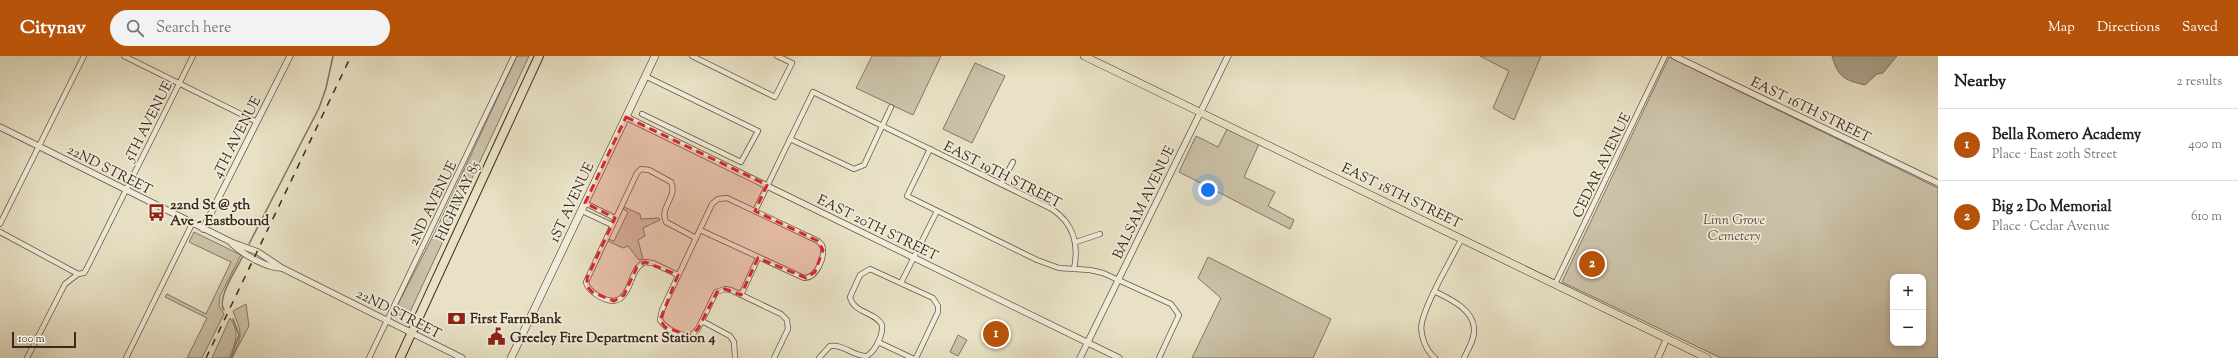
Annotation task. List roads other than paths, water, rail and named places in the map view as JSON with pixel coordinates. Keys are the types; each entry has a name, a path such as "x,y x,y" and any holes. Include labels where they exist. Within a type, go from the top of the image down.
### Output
{"highway":[{"name":"HIGHWAY 85","path":"400,358 539,56"}],"main road":[{"name":"1ST AVENUE","path":"511,358 655,56"},
{"name":"EAST 18TH STREET","path":"1084,56 1706,357"}],"street":[{"path":"0,224 84,56"},
{"path":"124,56 257,122"},
{"name":"5TH AVENUE","path":"27,358 66,284 78,274 84,273 87,268 192,56"},
{"name":"4TH AVENUE","path":"203,229 290,56"},
{"name":"2ND AVENUE","path":"369,358 432,230 514,56"},
{"path":"692,56 775,97 792,63 777,56"},
{"name":"BALSAM AVENUE","path":"1080,358 1228,56"},
{"name":"CEDAR AVENUE","path":"1556,284 1665,56"},
{"name":"EAST 16TH STREET","path":"1674,56 1938,183"},
{"path":"642,114 741,162 758,131 645,76"},
{"name":"EAST 19TH STREET","path":"790,139 813,92 1059,213 1072,230 1076,242 1077,256 1074,269"},
{"path":"755,211 790,139 854,169 859,168 864,166 891,107"},
{"name":"EAST 20TH STREET","path":"626,117 1119,358"},
{"name":"22ND STREET","path":"0,127 192,224 231,242 258,252 282,268 462,358"},
{"path":"930,149 907,196 1036,260 1059,268 1096,271 1171,304 1179,315 1159,358"},
{"path":"1001,184 1013,162"},
{"path":"678,275 653,263 645,262 637,267 620,299 608,300 592,292 587,286 587,278 637,173 645,169 666,178 673,185 673,193 663,214 666,222 696,238"},
{"path":"700,230 799,278 806,278 815,272 823,256 823,250 818,241 728,198 718,199 712,204 662,310 660,320 665,327 686,336 694,334 717,292 725,289 741,295 784,316 787,320 788,329 774,358"},
{"path":"585,203 615,218"},
{"path":"582,211 612,225"},
{"path":"901,283 937,211"},
{"path":"126,358 192,224"},
{"path":"0,232 78,274"},
{"path":"1076,242 1100,234"},
{"path":"1435,358 1430,354 1424,341 1422,324 1426,310 1462,238"},
{"path":"741,295 758,258"},
{"path":"819,358 827,347 834,345 858,355 867,356 878,342 882,325 877,318 854,306 851,302 851,294 860,275 867,270 876,271 932,298 938,306 938,312 916,358"},
{"path":"1436,292 1456,302 1473,320 1473,338 1464,358"},
{"path":"702,321 730,336 734,342 735,358"},
{"path":"1658,358 1667,338"},
{"path":"878,342 912,358"}],"waterway":[{"path":"249,244 319,108 326,88 333,56"},
{"path":"224,310 222,305 225,291 243,256"},
{"path":"231,358 239,335 233,319"}],"railway":[{"path":"206,358 351,56"}],"place":[{"name":"22nd St @ 5th Ave - Eastbound","path":"157,212"},
{"name":"Big 2 Do Memorial","path":"1592,264"},
{"name":"First FarmBank","path":"457,318"},
{"name":"Bella Romero Academy","path":"996,334"},
{"name":"Greeley Fire Department Station 4","path":"497,337"}],"park label":[{"name":"Linn Grove Cemetery","path":"1734,228"}]}
